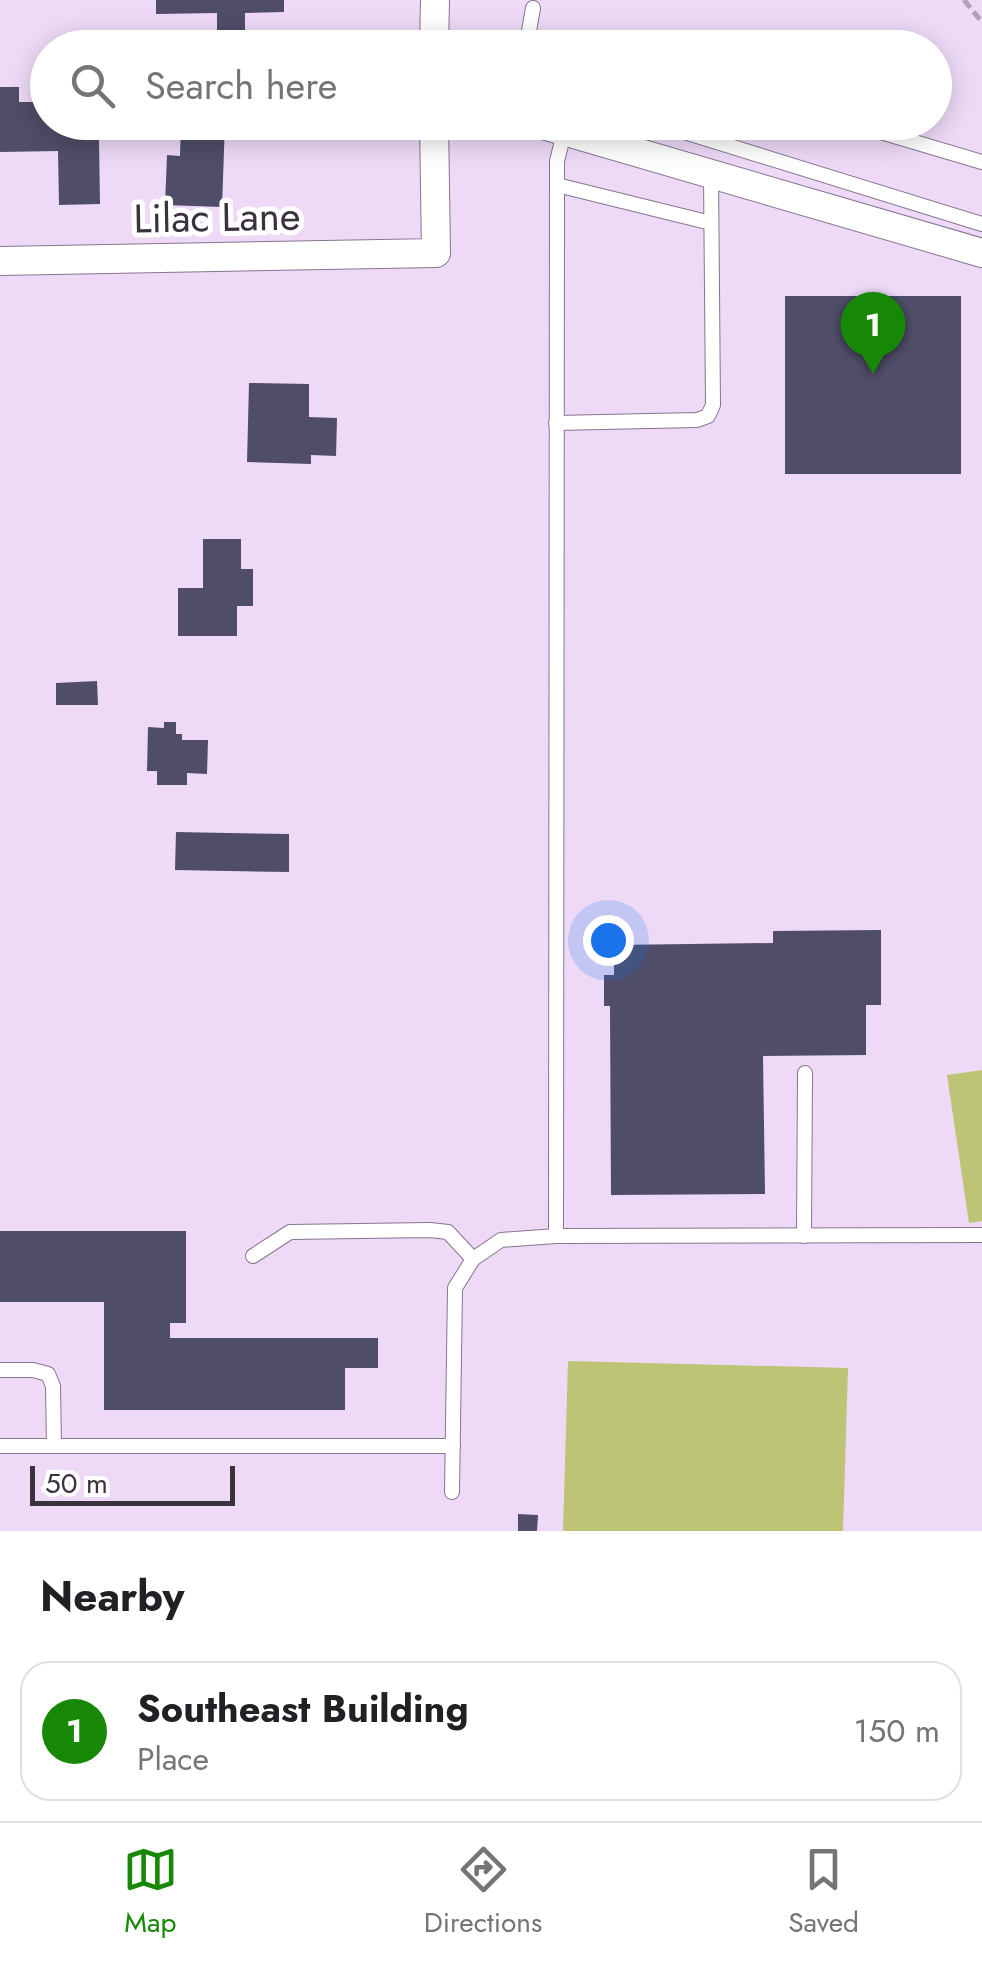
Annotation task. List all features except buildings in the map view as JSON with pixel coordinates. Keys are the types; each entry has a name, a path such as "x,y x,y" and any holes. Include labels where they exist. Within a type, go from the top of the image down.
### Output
{"street":[{"path":"435,30 436,0"},
{"name":"Lilac Lane","path":"0,261 436,254 434,140"},
{"path":"606,140 982,253"}],"lane":[{"path":"529,30 533,8"},
{"path":"556,1236 557,162 563,140"},
{"path":"710,140 982,224"},
{"path":"908,140 982,162"},
{"path":"556,423 697,420 708,416 713,405 711,174"},
{"path":"557,186 711,223"},
{"path":"804,1236 805,1072"},
{"path":"253,1256 290,1232 430,1230 448,1232 474,1259"},
{"path":"452,1492 454,1288 474,1259 500,1240 556,1236 982,1235"},
{"path":"0,1370 48,1374 53,1386 54,1446"},
{"path":"0,1446 453,1446"}],"path":[{"path":"964,0 982,22"}],"green space":[{"path":"982,1070 982,1221 969,1223 947,1075"},
{"path":"568,1361 848,1368 843,1531 563,1531"}],"place":[{"name":"Southeast Building","path":"873,374"}]}
